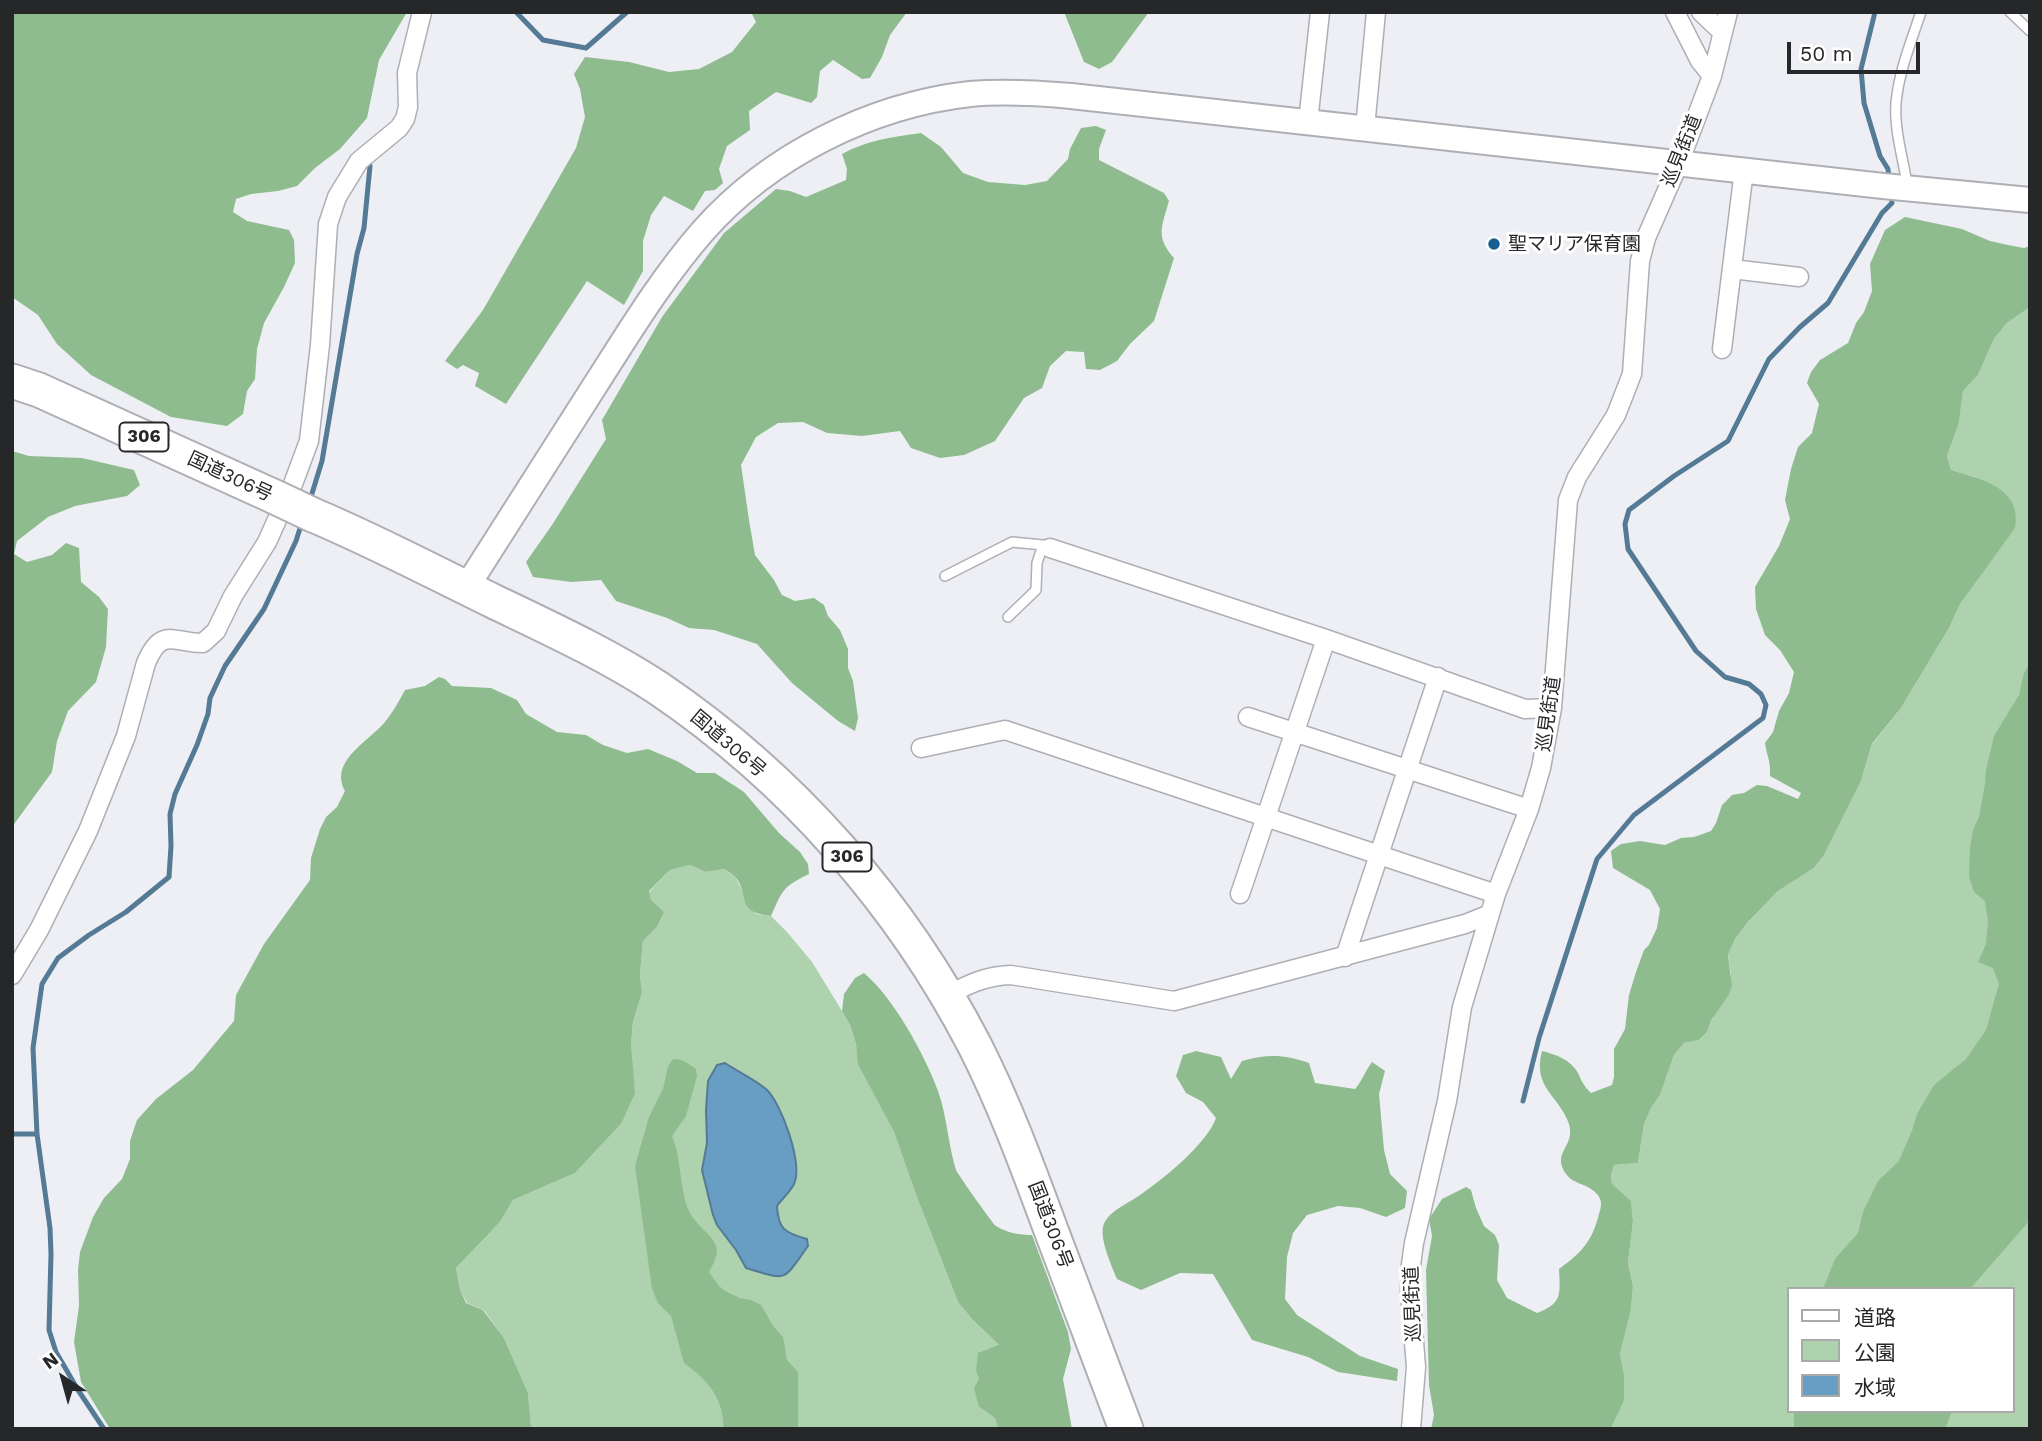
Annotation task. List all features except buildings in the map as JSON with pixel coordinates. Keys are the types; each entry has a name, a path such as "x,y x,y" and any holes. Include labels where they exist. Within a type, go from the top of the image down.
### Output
{"highway":[{"name":"国道306号","path":"12,381 39,390 358,534 612,659 659,689 739,751 804,810 840,848 917,948 973,1044 1015,1134 1126,1429"}],"street":[{"path":"12,975 39,930 88,831 126,736 150,653 157,644 165,640 203,643 213,636 233,596 267,542 293,484 309,441 316,392 328,224 337,197 359,161 399,128 405,119 408,107 407,73 422,12"},
{"path":"1308,122 1321,12"},
{"path":"1365,128 1376,12"},
{"path":"1675,12 1700,61 1712,76"},
{"path":"1701,12 1723,33"},
{"name":"巡見街道","path":"1411,1429 1416,1367 1410,1292 1411,1265 1447,1101 1462,1007 1496,894 1529,809 1541,768 1552,708 1568,500 1577,477 1616,415 1632,374 1640,261 1646,238 1679,163 1712,76 1728,12"},
{"path":"466,588 643,312 704,230 743,192 822,139 904,107 970,94 1070,96 2030,200"},
{"path":"1722,349 1744,170"},
{"path":"1732,269 1799,277"},
{"path":"1046,546 1438,677 1525,709 1552,708"},
{"path":"1240,894 1326,639"},
{"path":"1345,957 1438,677"},
{"path":"1248,716 1529,809"},
{"path":"921,748 1005,730 1496,894"},
{"path":"946,996 981,979 994,975 1011,975 1174,1001 1465,924 1490,914"}],"lane":[{"path":"1897,187 1896,104 1903,65 1921,12"},
{"path":"2010,12 2030,31"},
{"path":"945,576 1012,542 1046,546 1037,563 1036,590 1008,617"}],"green space":[{"path":"12,12 407,12 379,60 367,118 340,149 297,186 236,199 233,212 247,221 289,230 294,240 295,263 264,323 257,349 255,379 247,391 243,414 227,426 171,417 91,375 57,344 38,315 12,297"},
{"path":"751,12 907,12 890,35 870,78 862,79 833,60 820,71 817,97 811,103 776,92 749,111 750,130 727,146 719,169 723,183 715,190 705,191 693,211 664,196 651,215 643,241 643,271 624,305 587,281 506,404 475,386 479,373 463,365 457,369 445,361 483,310 576,148 585,117 574,74 585,57 629,62 669,72 699,69 732,52 756,22"},
{"path":"1064,12 1149,12 1112,62 1099,69 1084,62"},
{"path":"1096,126 1106,130 1099,149 1099,160 1164,193 1169,201 1162,224 1162,237 1174,258 1154,321 1117,361 1100,370 1086,369 1084,352 1066,351 1050,366 1042,388 1024,398 995,441 964,455 940,458 911,448 900,431 862,436 827,433 803,422 778,423 756,437 741,465 755,555 782,595 795,601 814,598 824,605 828,616 840,630 848,649 848,668 853,681 858,718 855,731 838,721 792,683 757,644 714,630 689,628 616,601 601,580 571,582 533,577 526,562 606,439 602,420 662,317 724,233 776,189 806,197 846,180 847,169 842,154 871,142 921,133 941,147 963,173 988,182 1025,185 1047,181 1068,159 1081,128"},
{"path":"1905,217 1962,229 1990,241 2024,248 2030,246 2030,307 2007,323 1994,339 1978,375 1963,391 1959,423 1947,456 1951,470 1987,482 2006,494 2013,503 2016,514 2015,528 1960,604 1949,628 1901,708 1872,744 1861,781 1824,855 1814,868 1778,891 1735,939 1728,955 1732,986 1728,996 1712,1019 1707,1032 1699,1040 1684,1043 1674,1055 1660,1095 1644,1124 1638,1163 1614,1165 1612,1184 1631,1201 1633,1221 1628,1263 1633,1286 1631,1310 1620,1354 1624,1374 1624,1400 1611,1429 1431,1429 1434,1415 1429,1385 1426,1270 1432,1236 1429,1219 1442,1199 1466,1187 1471,1190 1484,1226 1495,1235 1499,1245 1497,1280 1507,1298 1537,1313 1556,1301 1559,1269 1585,1246 1596,1224 1601,1206 1599,1197 1593,1190 1570,1178 1563,1169 1561,1157 1569,1138 1569,1124 1544,1083 1540,1064 1542,1051 1562,1058 1575,1068 1591,1093 1612,1085 1614,1049 1625,1029 1629,995 1644,950 1657,928 1660,909 1650,890 1613,868 1611,851 1621,844 1640,841 1665,845 1711,831 1722,805 1732,795 1744,793 1757,785 1767,786 1798,799 1801,793 1770,776 1765,743 1773,732 1779,711 1789,693 1794,672 1780,650 1765,635 1756,609 1755,587 1779,546 1790,519 1785,500 1791,469 1798,447 1812,433 1819,404 1807,383 1811,372 1820,360 1848,343 1872,291 1870,264 1885,230"},
{"path":"2030,307 2030,1429 1611,1429 1617,1416 1624,1374 1620,1354 1631,1310 1633,1286 1628,1263 1633,1221 1631,1201 1612,1185 1614,1165 1638,1163 1644,1124 1660,1095 1674,1055 1684,1043 1699,1040 1707,1032 1731,974 1728,955 1735,939 1778,891 1814,868 1824,855 1861,781 1872,745 1901,708 1949,628 1960,604 1999,548 1975,477 1951,470 1947,456 1959,423 1963,391 1978,375 1994,339 2007,323"},
{"path":"12,451 29,456 82,458 134,470 140,485 127,496 75,506 48,517 17,541 14,554 27,562 52,555 66,543 79,548 81,582 99,597 108,609 106,647 96,682 68,711 57,741 52,772 12,827"},
{"path":"2030,663 2030,1220 1972,1287 1824,1287 1835,1259 1858,1233 1863,1212 1878,1181 1899,1161 1917,1114 1934,1085 1966,1059 1986,1030 1999,984 1993,968 1978,962 1986,944 1988,921 1985,901 1974,892 1969,877 1970,847 1979,817 1994,736 2019,695 2024,673"},
{"path":"439,677 452,686 491,688 517,700 526,714 557,732 586,735 603,745 627,753 648,749 697,773 715,773 744,792 779,833 800,852 808,864 809,874 784,890 771,916 759,914 747,906 739,883 724,869 706,872 690,865 670,870 649,891 651,900 664,912 656,928 643,941 640,974 642,993 633,1022 631,1044 635,1093 621,1124 575,1173 513,1200 500,1222 456,1268 466,1303 483,1310 504,1338 528,1393 531,1426 537,1429 110,1429 81,1382 74,1342 79,1306 80,1252 93,1217 104,1198 122,1179 130,1159 130,1141 137,1120 156,1099 193,1070 234,1021 236,995 264,944 310,880 311,858 320,829 326,817 337,807 345,791 341,780 346,761 385,722 405,690 425,686"},
{"path":"690,865 706,872 724,869 735,877 756,914 771,916 812,962 850,1025 859,1064 894,1132 958,1302 1000,1346 976,1370 979,1379 979,1407 995,1418 998,1429 537,1429 531,1426 528,1393 504,1338 484,1310 467,1303 460,1289 456,1268 500,1222 513,1200 575,1173 621,1124 632,1067 633,1022 642,993 640,974 643,941 656,928 649,892 670,870"},
{"path":"864,973 897,1011 925,1061 941,1101 956,1170 996,1226 1014,1233 1032,1235 1068,1332 1071,1349 1063,1379 1072,1429 998,1429 995,1418 979,1407 974,1388 979,1379 976,1371 978,1353 999,1345 958,1302 894,1132 858,1064 856,1044 842,1011 844,994 855,978"},
{"path":"1196,1051 1221,1057 1231,1079 1242,1061 1268,1056 1309,1063 1315,1083 1355,1089 1372,1062 1385,1071 1379,1094 1384,1150 1390,1174 1407,1191 1405,1208 1386,1217 1360,1208 1338,1206 1307,1215 1293,1233 1287,1257 1285,1299 1297,1315 1360,1356 1398,1369 1397,1381 1338,1372 1308,1357 1252,1340 1213,1274 1180,1273 1141,1290 1117,1279 1103,1239 1103,1227 1108,1217 1183,1161 1203,1139 1216,1118 1203,1102 1186,1093 1176,1076 1183,1055"},
{"path":"673,1059 696,1069 697,1076 686,1116 672,1136 689,1211 717,1249 709,1272 725,1291 761,1305 783,1337 787,1360 798,1372 798,1429 724,1429 718,1399 695,1371 684,1363 671,1316 658,1303 652,1289 635,1166 649,1117 663,1089 668,1066"},
{"path":"1794,1413 1951,1413 1945,1429 1794,1429"}],"water":[{"path":"725,1063 766,1089 784,1120 793,1149 796,1163 794,1184 777,1206 778,1214 784,1229 807,1239 808,1246 783,1275 770,1275 746,1268 713,1215 702,1170 707,1143 708,1081 717,1065"}],"waterway":[{"path":"516,12 543,40 586,48 627,12"},
{"path":"1875,12 1861,69 1864,103 1880,156 1888,169 1889,179"},
{"path":"310,500 322,461 357,254 364,228 370,166"},
{"path":"1523,1101 1539,1038 1597,859 1634,815 1763,718 1766,705 1761,694 1749,684 1725,677 1696,651 1628,549 1625,524 1629,510 1674,476 1728,441 1769,359 1828,303 1882,213 1892,203 1891,192"},
{"path":"104,1429 56,1352 49,1330 50,1228 37,1134 33,1048 42,984 58,958 126,912 169,877 170,814 175,794 208,714 210,698 225,666 264,609 296,541 302,522"},
{"path":"12,1134 37,1134"}],"place":[{"name":"聖マリア保育園","path":"1494,244"}]}
